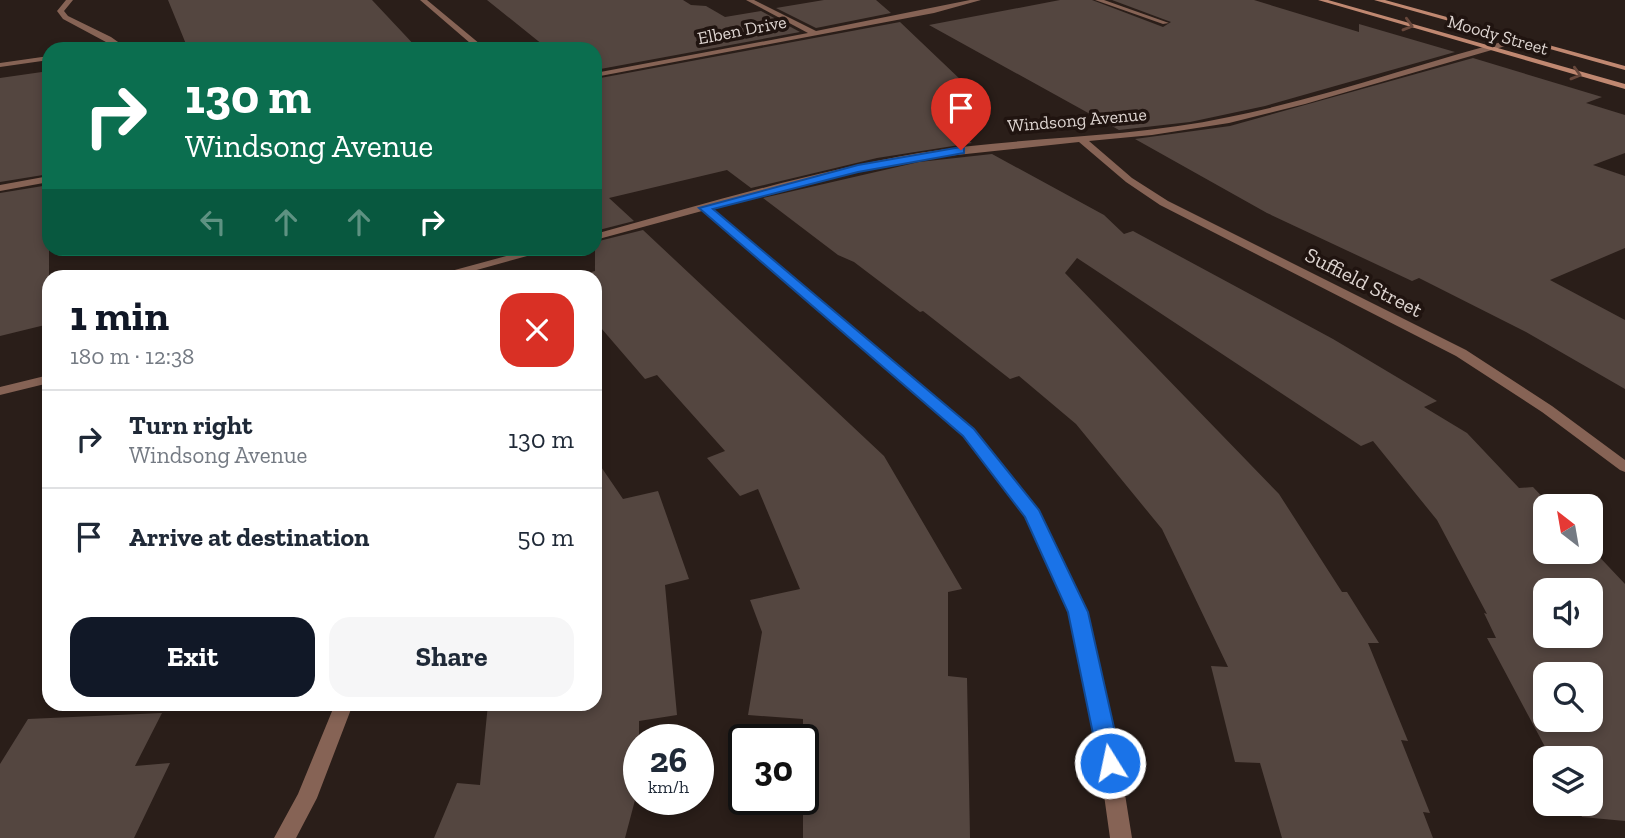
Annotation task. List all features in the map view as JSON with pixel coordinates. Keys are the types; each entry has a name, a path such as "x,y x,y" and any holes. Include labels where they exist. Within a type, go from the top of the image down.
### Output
{"main road":[{"name":"Moody Street","path":"1321,0 1625,88"},
{"name":"Moody Street","path":"1377,0 1625,68"}],"street":[{"path":"71,0 60,10 65,18 114,42"},
{"path":"423,0 474,42"},
{"path":"749,0 816,34"},
{"name":"Elben Drive","path":"602,74 934,12 978,0"},
{"path":"1098,0 1165,23"},
{"name":"Windsong Avenue","path":"602,235 918,156 1172,130 1229,120 1520,39"},
{"path":"0,65 42,59"},
{"name":"Suffield Street","path":"1082,140 1129,180 1164,203 1461,353 1547,409 1625,467"},
{"path":"0,188 42,180"},
{"path":"705,208 968,432 1033,514 1078,612 1107,738 1121,838"},
{"path":"467,270 520,256"},
{"path":"0,391 42,381"},
{"path":"285,838 307,798 341,711"}],"building":[{"path":"168,0 372,0 411,42 185,42"},
{"path":"487,0 683,0 691,5 706,6 725,17 761,11 800,32 602,69 602,42 539,42"},
{"path":"824,0 876,0 891,13 816,28 776,8"},
{"path":"1060,0 1092,0 1163,27 1171,22 1112,0 1254,0 1359,32 1359,24 1455,52 1265,106 1190,122 1119,130 929,25"},
{"path":"900,22 963,82 941,126 972,143 877,158 751,188 727,170 609,198 634,221 602,229 602,78"},
{"path":"1473,58 1602,97 1586,103 1625,115 1625,153 1593,165 1625,176 1625,248 1550,280 1625,320 1625,389 1526,332 1419,278 1412,281 1267,213 1135,139 1230,126"},
{"path":"42,72 42,175 0,182 0,78"},
{"path":"992,154 1104,215 1124,234 1133,231 1333,339 1437,401 1424,407 1467,433 1519,488 1533,487 1540,494 1533,494 1533,564 1603,564 1603,561 1625,584 1625,821 1582,816 1603,816 1603,746 1545,746 1537,732 1603,732 1603,662 1533,662 1533,724 1487,638 1496,638 1484,613 1487,614 1437,520 1373,441 1361,446 1077,258 1065,273 1279,494 1342,592 1347,592 1379,643 1368,643 1408,741 1401,740 1430,813 1423,812 1433,838 1282,838 1260,763 1235,762 1211,666 1228,667 1162,529 1076,424 1019,376 1010,379 923,311 920,312 854,262 838,255 763,198 919,162"},
{"path":"42,186 42,256 49,256 49,270 42,270 42,326 0,336 0,193"},
{"path":"643,230 884,456 962,589 948,592 948,676 967,678 970,838 803,838 803,815 819,815 819,724 803,724 803,719 748,715 762,632 750,600 800,589 758,489 740,496 707,458 725,451 657,375 645,379 602,329 602,270 595,270 595,256 602,256 602,240"},
{"path":"602,468 623,499 658,491 689,579 665,585 677,715 639,721 639,724 623,724 623,815 631,815 625,838 434,838 457,783 480,785 487,711 602,711"},
{"path":"162,713 135,766 170,763 134,838 0,838 0,764 28,719"}],"route":[{"path":"961,150 858,169 705,208 968,432 1033,514 1078,612 1107,738 1110,763"}]}
